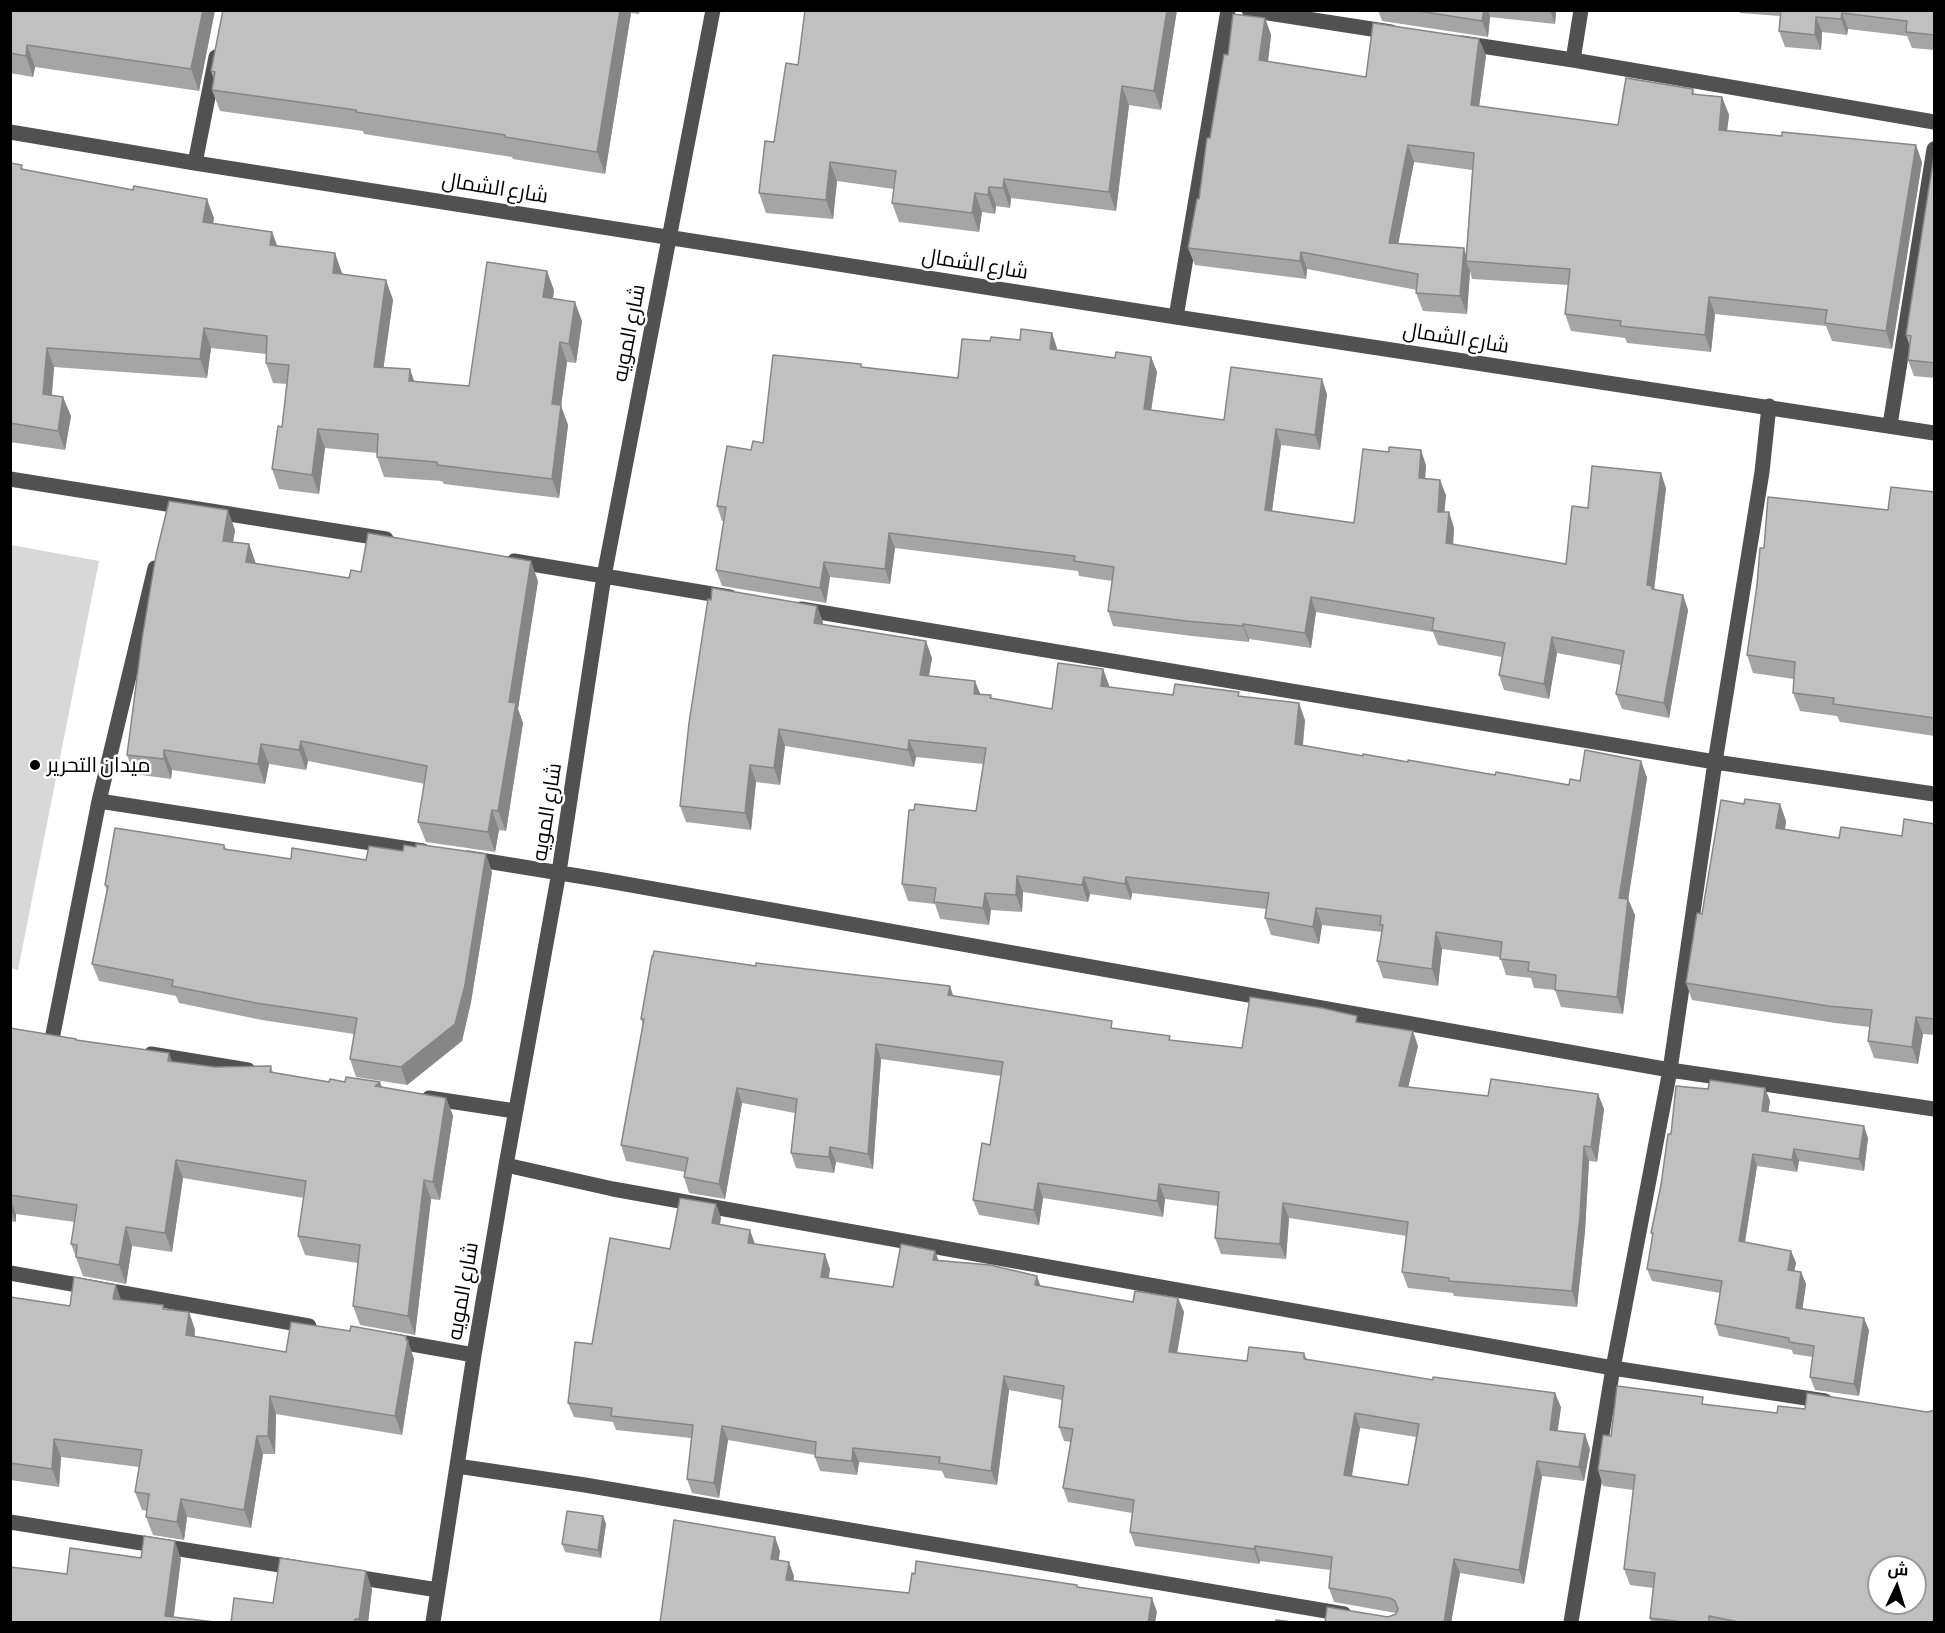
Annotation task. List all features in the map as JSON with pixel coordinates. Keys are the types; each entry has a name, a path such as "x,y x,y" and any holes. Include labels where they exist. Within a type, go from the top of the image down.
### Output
{"street":[{"name":"شارع المويه","path":"433,1623 474,1355 515,1111 559,872 604,576 713,10"},
{"path":"1176,317 1228,10"},
{"path":"1249,10 1411,35"},
{"path":"1572,60 1581,10"},
{"path":"1445,40 1935,122"},
{"path":"195,163 218,46"},
{"name":"شارع الشمال","path":"10,132 1176,317 1935,433"},
{"path":"1890,425 1935,149"},
{"path":"1571,1623 1613,1368 1670,1070 1714,762 1762,472 1769,406"},
{"path":"10,479 169,509 405,543"},
{"path":"53,1039 99,801 159,549"},
{"path":"498,558 747,600"},
{"path":"783,606 1714,762 1935,794"},
{"path":"99,801 559,872 1670,1070 1935,1109"},
{"path":"133,1052 261,1071"},
{"path":"411,1095 515,1111"},
{"path":"506,1165 614,1189 1613,1368 1843,1404"},
{"path":"10,1274 323,1328"},
{"path":"369,1336 474,1355"},
{"path":"457,1466 597,1487 1359,1617"},
{"path":"10,1522 311,1569"},
{"path":"334,1573 438,1590"}],"shaded area":[{"name":"ميدان التحرير","path":"11,545 99,561 18,970 10,968"}],"building":[{"path":"10,10 203,10 191,69 27,45 26,56 10,53"},
{"path":"223,10 620,10 597,152 356,112 356,110 212,90 215,72 211,71"},
{"path":"805,10 1167,10 1154,91 1122,86 1109,192 1004,179 1003,188 989,187 988,195 975,193 972,213 892,203 896,171 830,162 826,200 759,193 765,141 774,142 786,63 798,65"},
{"path":"1412,10 1484,10 1482,21"},
{"path":"1781,10 1935,10 1935,35 1906,32 1907,21 1842,13 1841,19 1816,17 1815,35 1779,31"},
{"path":"1233,14 1265,18 1259,60 1366,77 1373,23 1479,39 1471,105 1618,125 1626,78 1693,89 1692,94 1722,97 1719,130 1782,136 1782,132 1916,145 1886,331 1825,323 1827,310 1709,297 1705,335 1620,326 1621,321 1565,314 1570,269 1466,261 1474,153 1408,145 1389,243 1464,248 1460,296 1416,293 1418,274 1301,252 1300,261 1188,248 1197,199 1199,199 1207,138 1210,138 1224,54 1228,55"},
{"path":"1935,149 1935,363 1908,360 1911,336 1906,335"},
{"path":"10,163 22,165 21,169 133,190 134,186 207,199 203,222 272,232 270,245 335,253 333,273 386,280 374,367 410,369 409,381 469,386 487,262 547,271 543,297 575,302 569,344 560,342 552,404 561,405 552,479 437,465 437,462 377,457 378,434 318,429 312,475 272,469 278,426 282,427 289,365 266,363 267,336 204,328 200,359 47,348 43,394 63,397 58,431 10,423"},
{"path":"1021,329 1052,333 1050,349 1115,358 1116,352 1151,357 1144,409 1224,420 1231,367 1322,379 1315,435 1276,429 1265,510 1354,523 1363,449 1389,452 1389,447 1421,450 1419,478 1440,480 1438,512 1449,512 1446,543 1566,564 1572,506 1588,508 1592,466 1661,473 1647,585 1652,586 1652,589 1683,595 1664,703 1616,694 1624,651 1552,637 1544,684 1499,675 1505,643 1432,630 1434,618 1311,597 1305,633 1243,624 1243,626 1186,621 1108,611 1114,567 1074,561 1075,556 889,533 885,569 824,562 820,588 716,570 726,507 717,506 727,446 751,450 753,441 763,443 773,355 861,364 861,367 958,378 962,339 990,341 991,337 1020,340"},
{"path":"1891,487 1935,492 1935,718 1833,704 1834,698 1793,693 1795,662 1747,655 1760,548 1764,548 1768,497 1888,510"},
{"path":"169,501 228,510 223,541 249,544 246,562 349,578 351,570 361,572 368,533 531,561 509,702 516,703 498,811 492,810 488,832 418,822 427,766 301,741 299,750 261,744 258,764 164,750 164,759 127,755 142,639 156,555"},
{"path":"712,588 817,606 814,623 926,641 920,675 975,681 974,694 991,695 990,698 1052,709 1058,663 1103,669 1101,686 1173,695 1175,684 1239,692 1238,696 1299,703 1295,744 1363,756 1363,754 1408,762 1408,760 1495,775 1496,772 1569,785 1570,779 1580,781 1585,750 1641,761 1619,898 1628,899 1617,997 1555,990 1556,975 1528,971 1529,962 1500,959 1502,942 1436,932 1432,969 1377,961 1383,925 1380,925 1381,916 1316,908 1313,927 1265,918 1269,893 1126,877 1125,884 1084,877 1082,885 1017,876 1016,895 985,893 983,908 934,902 936,888 902,884 909,810 914,810 915,804 976,811 986,748 909,740 908,750 779,729 774,768 750,765 745,813 680,806 689,723 708,599 711,600"},
{"path":"1745,799 1780,804 1776,828 1839,838 1841,827 1902,836 1904,819 1935,824 1935,1019 1916,1017 1912,1047 1868,1041 1872,1010 1828,1006 1686,983 1697,913 1702,914 1721,800 1744,804"},
{"path":"115,828 224,845 224,849 291,859 292,848 366,860 369,846 403,851 404,845 416,847 416,844 486,854 465,985 455,1024 401,1067 350,1059 357,1018 256,1003 172,986 173,980 92,964 108,886 105,885"},
{"path":"654,951 756,966 756,963 950,986 948,995 1112,1021 1111,1028 1170,1036 1169,1040 1242,1048 1250,997 1322,1008 1357,1016 1356,1022 1413,1031 1399,1086 1488,1096 1491,1079 1598,1094 1591,1147 1584,1146 1572,1291 1449,1281 1449,1278 1402,1272 1408,1222 1283,1203 1280,1244 1215,1238 1219,1192 1159,1184 1157,1201 1038,1183 1034,1210 973,1200 982,1143 990,1145 1003,1062 876,1044 868,1154 830,1147 829,1157 791,1153 797,1099 737,1088 719,1184 684,1177 688,1158 621,1145"},
{"path":"10,1028 169,1053 168,1061 215,1067 271,1066 270,1072 329,1082 330,1079 345,1082 346,1077 380,1082 375,1086 446,1098 433,1182 424,1180 408,1316 353,1306 360,1245 298,1236 306,1181 176,1160 165,1233 126,1227 119,1265 76,1257 77,1245 71,1244 77,1205 10,1195"},
{"path":"1710,1080 1765,1088 1762,1111 1864,1126 1859,1159 1794,1149 1792,1160 1753,1154 1739,1241 1791,1251 1788,1270 1801,1272 1796,1308 1864,1318 1854,1384 1810,1377 1814,1346 1789,1342 1789,1338 1715,1324 1722,1281 1647,1269 1668,1134 1671,1134 1676,1086 1708,1089"},
{"path":"680,1198 716,1204 712,1223 750,1230 748,1243 825,1254 821,1277 893,1287 901,1244 935,1251 933,1260 990,1265 1037,1276 1035,1285 1133,1302 1135,1291 1178,1298 1169,1352 1247,1361 1249,1347 1304,1353 1304,1359 1433,1380 1433,1377 1555,1393 1550,1430 1585,1434 1579,1467 1537,1461 1519,1570 1454,1559 1444,1623 1325,1623 1327,1607 1388,1617 1396,1614 1398,1609 1395,1601 1390,1598 1329,1588 1332,1557 1130,1532 1134,1500 1063,1488 1073,1429 1059,1427 1064,1386 1004,1376 991,1471 939,1463 940,1457 853,1448 852,1461 815,1457 816,1442 722,1426 714,1483 687,1479 693,1425 611,1416 612,1408 568,1403 575,1342 592,1344 610,1238 670,1249","holes":["1355,1413 1419,1424 1408,1485 1344,1475"]},
{"path":"74,1277 116,1285 113,1299 163,1305 163,1309 189,1312 186,1335 286,1352 291,1322 350,1331 351,1326 406,1336 408,1340 395,1416 270,1396 268,1436 257,1436 244,1510 181,1499 177,1522 146,1517 149,1494 135,1492 142,1450 54,1439 52,1469 10,1463 10,1297 70,1306"},
{"path":"1617,1386 1703,1397 1702,1404 1777,1413 1778,1406 1805,1409 1807,1393 1927,1412 1935,1409 1935,1623 1744,1623 1709,1616 1709,1623 1691,1623 1650,1618 1655,1573 1624,1569 1635,1475 1598,1470 1603,1435 1611,1436"},
{"path":"567,1511 603,1516 598,1550 562,1544"},
{"path":"674,1520 775,1537 771,1559 789,1562 786,1580 909,1593 912,1573 915,1574 916,1561 1152,1598 1148,1623 660,1623"},
{"path":"144,1536 175,1541 165,1616 223,1623 10,1623 10,1567 67,1574 70,1548 141,1558"},
{"path":"280,1558 366,1571 359,1619 355,1619 354,1623 231,1623 234,1598 273,1603"},
{"path":"1276,1620 1300,1623 1276,1623"}],"place":[{"name":"ميدان التحرير","path":"35,765"}]}
